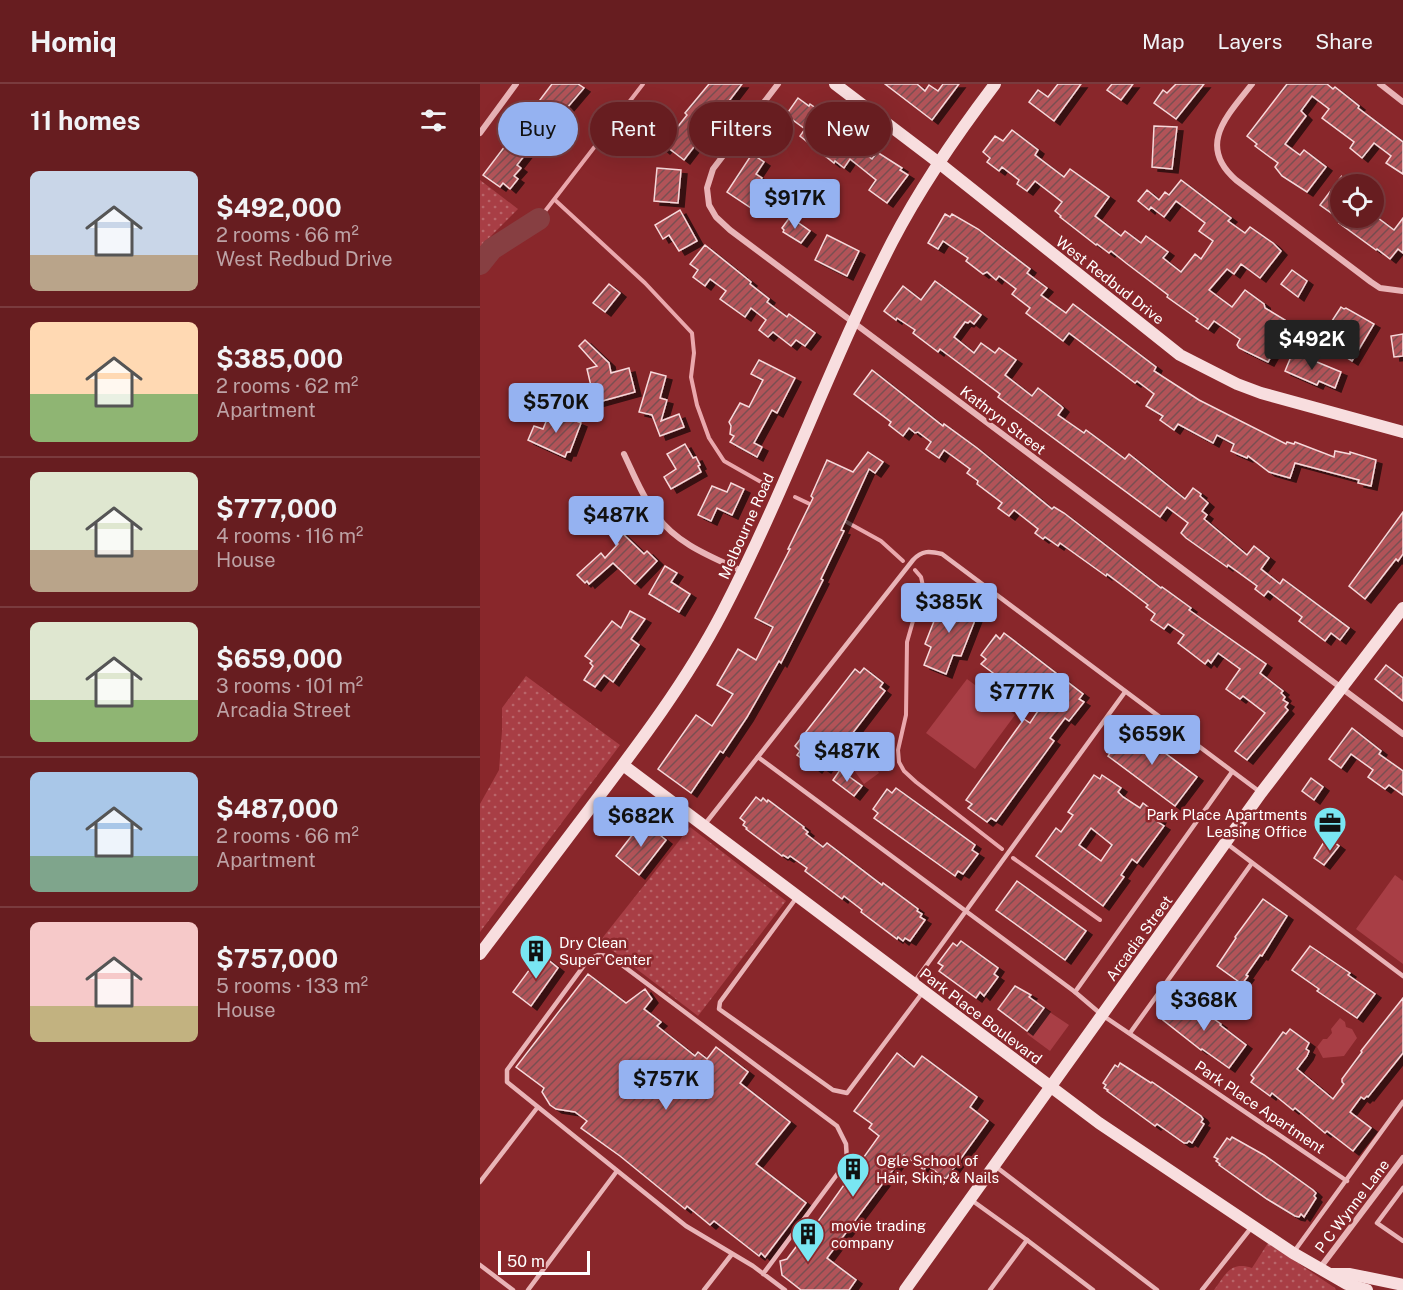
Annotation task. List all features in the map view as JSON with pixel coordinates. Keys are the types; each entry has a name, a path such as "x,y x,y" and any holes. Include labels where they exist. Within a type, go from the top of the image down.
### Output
{"street":[{"path":"480,133 516,84"},
{"name":"Kathryn Street","path":"778,84 713,169 707,188 709,205 716,217 853,323 1403,734"},
{"name":"West Redbud Drive","path":"835,84 939,163 1180,355 1237,384 1261,393 1403,432"},
{"name":"Melbourne Road","path":"480,954 623,765 694,661 743,572 853,323 893,240 950,143 995,84"},
{"path":"1252,84 1220,126 1216,145 1224,167 1236,180 1371,282 1391,291 1403,291"},
{"path":"1380,84 1403,102"},
{"path":"624,454 649,505 667,528 691,546 743,572"},
{"name":"Arcadia Street","path":"905,1290 1261,793 1403,608"},
{"name":"Park Place Boulevard","path":"623,765 1099,1123 1293,1253 1332,1274 1349,1279 1403,1285"},
{"name":"P C Wynne Lane","path":"1320,1268 1403,1158"},
{"name":"Park Place Boulevard","path":"1349,1279 1367,1290"}],"lane":[{"path":"703,826 912,560 925,551 942,554 1261,793"},
{"path":"797,897 720,1002 720,1009 833,1090 847,1093 965,912 1125,692"},
{"name":"Park Place Apartment","path":"758,757 1075,992 1102,1015 1347,1181"},
{"path":"1075,992 1232,772"},
{"path":"1226,843 1403,976"},
{"path":"1130,1033 1252,863"},
{"path":"763,1274 847,1161 846,1144 837,1126 610,956 598,955 588,960 507,1070 507,1082 686,1226 785,1290"},
{"path":"1293,1253 1403,1102"},
{"path":"480,1182 537,1108"},
{"path":"994,1165 1157,1290"},
{"path":"528,1290 617,1171"},
{"path":"1403,1188 1377,1223 1403,1241"},
{"path":"970,1199 1093,1290"},
{"path":"1202,1290 1253,1226"},
{"path":"990,1290 1027,1240"},
{"path":"704,1290 732,1254"},
{"path":"480,1265 513,1290"}],"shaded area":[{"path":"480,180 518,209 480,247"},
{"path":"526,676 620,745 480,932 480,804 499,770 502,708"},
{"path":"967,679 1015,715 975,769 926,733"},
{"path":"863,745 879,773 864,784 845,758"},
{"path":"690,827 786,901 698,1016 600,941"},
{"path":"1395,875 1403,881 1403,964 1356,929"},
{"path":"1045,1009 1069,1025 1050,1051 1027,1034"},
{"path":"1340,1018 1345,1022 1346,1027 1352,1029 1357,1038 1344,1056 1323,1058 1317,1047 1332,1033 1331,1029"},
{"path":"1268,1243 1336,1290 1214,1290 1229,1270 1238,1266 1252,1268"}],"building":[{"path":"552,84 578,84 584,88 572,102 538,102"},
{"path":"709,84 742,84 728,102 694,102"},
{"path":"885,84 917,84 925,91 929,85 938,91 943,84 959,84 932,120"},
{"path":"1058,84 1081,84 1054,121 1029,102 1038,90 1048,97"},
{"path":"1112,84 1133,84 1121,100 1107,90"},
{"path":"1176,84 1204,84 1176,119 1154,103 1163,90 1167,93"},
{"path":"1287,84 1327,84 1333,89 1335,87 1359,106 1358,108 1403,142 1403,174 1386,163 1391,156 1374,143 1362,158 1350,148 1354,142 1322,118 1329,109 1312,96 1301,111 1306,116 1285,144 1300,155 1304,150 1326,167 1307,192 1282,176 1275,167 1278,163 1255,146 1257,144 1247,136"},
{"path":"798,98 805,103 805,129 793,120 793,105"},
{"path":"689,108 689,153 684,160 677,155 677,128 687,115 685,113"},
{"path":"1154,126 1177,127 1172,169 1152,167"},
{"path":"805,129 805,140 800,136"},
{"path":"1012,130 1038,150 1035,155 1064,177 1070,169 1109,197 1095,216 1121,236 1125,231 1141,243 1146,236 1168,252 1163,258 1181,272 1195,254 1201,259 1213,241 1199,231 1205,223 1176,201 1164,217 1151,207 1149,210 1138,201 1147,190 1159,200 1165,192 1169,195 1181,180 1231,218 1228,221 1245,233 1250,227 1273,243 1281,251 1260,278 1241,264 1234,274 1227,269 1209,290 1232,307 1245,290 1264,304 1265,308 1285,320 1274,337 1280,341 1268,362 1239,348 1237,345 1240,339 1214,321 1208,329 1196,321 1198,319 1111,251 1109,253 1096,245 1060,217 1055,211 1062,202 1035,181 1027,191 1017,184 1019,180 1002,167 999,171 987,162 990,158 983,152 995,136 1003,141"},
{"path":"498,155 524,156 517,165 521,168 514,176 518,179 510,189 503,183 500,187 483,175"},
{"path":"751,156 764,162 756,174 762,178 757,185 770,193 757,212 727,192"},
{"path":"825,156 868,156 872,159 874,156 883,156 902,168 900,170 908,175 887,203 869,190 876,180 850,159 844,168 835,161 834,163"},
{"path":"657,168 681,170 678,203 654,201"},
{"path":"1330,192 1330,212 1320,205"},
{"path":"680,210 697,241 679,251 669,235 663,239 655,225"},
{"path":"945,214 950,217 952,214 978,229 1030,269 1027,273 1047,288 1041,295 1066,313 1073,304 1156,367 1154,371 1199,400 1286,444 1295,442 1334,457 1335,451 1350,454 1350,452 1376,460 1371,486 1358,483 1359,480 1295,463 1290,478 1269,472 1248,456 1247,458 1231,451 1234,444 1217,435 1213,443 1178,424 1174,430 1160,420 1163,416 1146,406 1154,394 1137,381 1135,383 1069,333 1063,341 1026,313 1030,308 1012,294 1016,289 999,276 996,280 987,272 983,274 966,261 968,258 943,241 938,249 928,243"},
{"path":"790,217 810,231 801,243 783,232 782,228"},
{"path":"1403,218 1403,253 1398,249 1390,259 1346,228 1384,228 1384,222 1394,230"},
{"path":"827,235 859,251 847,276 815,260"},
{"path":"705,245 751,282 750,284 769,299 767,302 787,317 789,314 815,333 805,346 796,340 791,346 773,332 768,337 759,330 766,320 751,308 745,317 720,299 726,291 710,279 705,286 693,277 698,270 690,264"},
{"path":"1292,270 1307,281 1298,297 1281,284"},
{"path":"935,281 981,315 974,324 970,321 965,322 954,337 974,353 981,343 995,353 999,348 1016,360 1005,375 1032,396 1038,388 1063,408 1058,415 1084,433 1086,430 1125,459 1129,454 1185,499 1193,488 1201,494 1200,496 1208,503 1202,511 1207,515 1204,519 1247,555 1254,546 1269,558 1261,569 1280,584 1283,579 1349,628 1340,640 1331,633 1325,641 1299,621 1302,617 1268,591 1264,596 1255,589 1257,586 1186,538 1181,533 1188,523 1167,507 1160,517 998,397 1000,394 940,349 938,352 913,333 915,330 884,311 903,286 921,300"},
{"path":"609,284 620,293 605,312 593,303"},
{"path":"1341,307 1374,324 1352,361 1338,352 1348,335 1330,324"},
{"path":"1403,334 1403,356 1394,357 1391,336"},
{"path":"585,340 609,363 611,373 629,368 635,392 595,403 587,369 597,366 579,346"},
{"path":"1293,352 1341,372 1335,388 1319,381 1317,385 1285,371"},
{"path":"759,360 795,378 777,413 772,410 754,443 762,447 757,457 730,442 734,436 730,434 729,422 740,403 749,407 763,380 751,374"},
{"path":"872,370 943,426 944,424 977,448 1052,509 1054,507 1064,513 1161,588 1191,608 1189,610 1266,664 1260,673 1283,691 1281,693 1285,697 1283,700 1288,703 1285,707 1288,710 1247,760 1235,751 1265,713 1243,696 1240,699 1226,689 1240,669 1218,653 1211,663 1208,660 1205,664 1178,643 1184,635 1168,624 1164,629 1151,620 1155,614 1146,607 1148,605 1107,574 1106,576 1060,543 1058,546 1045,537 1043,539 1035,533 1038,529 1014,510 1009,516 998,508 1002,503 977,484 978,481 967,473 970,469 944,450 939,458 926,449 931,442 918,432 915,433 909,428 903,436 889,425 891,422 854,394"},
{"path":"651,372 666,376 660,398 667,400 661,421 679,414 684,427 660,436 652,415 639,412"},
{"path":"551,410 581,423 570,452 567,452 565,457 528,440 534,426 543,429"},
{"path":"685,444 693,458 696,457 701,472 671,489 664,477 676,469 667,454"},
{"path":"868,452 883,462 875,473 869,469 841,530 844,531 821,579 823,580 781,663 779,661 723,753 720,751 691,793 658,769 696,715 712,726 733,694 717,685 738,649 756,660 773,627 755,618 790,549 788,549 813,498 811,496 827,460 853,472"},
{"path":"731,483 744,489 732,515 717,508 711,521 698,515 712,486 727,492"},
{"path":"611,497 629,523 619,530 644,554 647,551 657,561 635,584 613,563 589,584 577,575 601,553 605,558 618,544 602,520 591,526 584,515"},
{"path":"1403,512 1403,554 1398,561 1396,559 1365,599 1349,586"},
{"path":"665,566 677,573 671,582 690,594 679,612 649,594"},
{"path":"950,598 973,607 970,613 977,615 961,656 953,655 946,674 924,665 931,647 925,644 942,601 948,603"},
{"path":"630,611 645,619 631,639 639,645 613,682 604,675 595,687 584,680 593,666 590,663 592,661 585,656 612,621 621,628"},
{"path":"1004,633 1083,694 1079,699 1084,702 1069,721 1065,718 1050,738 1054,741 996,821 991,818 987,822 968,808 972,804 966,800 1024,719 1030,723 1040,708 981,664 986,659 981,655 996,635 1000,639"},
{"path":"1386,665 1403,678 1403,701 1375,679"},
{"path":"864,668 883,683 880,687 885,691 825,769 819,765 816,769 797,755 800,751 795,746 855,669 860,673"},
{"path":"1129,726 1197,777 1175,806 1108,756"},
{"path":"1352,728 1381,751 1379,754 1403,771 1403,795 1389,785 1385,789 1368,777 1373,770 1351,754 1341,768 1329,759"},
{"path":"840,770 862,786 854,796 833,780"},
{"path":"1094,775 1100,779 1102,775 1121,788 1118,792 1123,797 1140,808 1143,803 1161,817 1158,822 1164,826 1137,863 1132,859 1121,875 1124,877 1103,906 1036,856 1056,828 1061,832 1073,815 1068,812","holes":["1091,828 1112,845 1101,861 1079,845"]},
{"path":"1311,778 1323,787 1314,800 1302,791"},
{"path":"896,788 975,845 972,850 978,854 963,874 958,871 955,876 874,818 878,813 873,809 887,789 892,793"},
{"path":"756,797 761,801 763,798 767,802 768,800 804,827 808,832 806,834 823,847 827,843 918,909 917,911 922,914 920,917 925,920 910,941 905,938 903,941 898,937 897,939 844,896 842,899 805,871 807,868 790,856 788,858 782,856 746,829 743,825 745,822 740,818"},
{"path":"643,821 666,840 639,875 616,856"},
{"name":"Park Place Apartments Leasing Office","path":"1327,837 1339,846 1324,865 1314,858"},
{"path":"1017,881 1086,931 1065,960 996,910"},
{"path":"1263,899 1287,916 1242,984 1217,966"},
{"path":"961,941 998,968 994,974 998,977 984,996 980,992 976,998 939,971 943,966 938,963 953,943 957,946"},
{"path":"1310,946 1350,973 1348,975 1375,994 1357,1018 1317,991 1319,989 1292,970"},
{"name":"Dry Clean Super Center","path":"541,954 558,968 531,1006 513,992"},
{"path":"588,974 626,1003 645,989 652,999 644,1009 661,1022 657,1026 695,1056 698,1052 707,1059 716,1047 748,1072 740,1083 790,1122 756,1164 806,1203 765,1257 761,1253 759,1256 714,1221 710,1225 687,1206 685,1209 620,1156 581,1128 587,1121 575,1112 556,1109 550,1105 542,1092 544,1088 516,1067"},
{"path":"1015,986 1031,995 1029,997 1044,1008 1027,1031 998,1009"},
{"path":"1181,996 1246,1045 1229,1068 1201,1050 1163,1020"},
{"path":"1403,998 1403,1053 1368,1097 1364,1099 1361,1097 1350,1112 1371,1128 1353,1151 1327,1131 1325,1133 1295,1108 1293,1110 1272,1093 1270,1096 1251,1082 1254,1078 1251,1075 1283,1032 1286,1034 1290,1029 1309,1043 1306,1049 1309,1051 1307,1056 1297,1069 1333,1099 1344,1084 1342,1079 1361,1051"},
{"path":"897,1053 914,1067 922,1056 977,1097 970,1107 988,1121 946,1179 927,1165 924,1170 904,1155 827,1258 856,1280 849,1290 801,1290 782,1275 780,1261 787,1259 802,1239 804,1241 879,1136 869,1128 872,1124 854,1111"},
{"path":"1120,1063 1201,1116 1203,1119 1201,1122 1204,1124 1192,1143 1189,1141 1184,1143 1157,1124 1155,1126 1104,1088 1106,1085 1103,1083 1115,1065 1118,1067"},
{"path":"1232,1137 1264,1155 1316,1193 1314,1196 1316,1198 1304,1217 1301,1214 1299,1217 1295,1216 1267,1199 1219,1165 1216,1161 1218,1159 1214,1157 1227,1138 1230,1140"}],"waterway":[{"path":"539,219 643,84"},
{"path":"555,200 645,283 692,333 694,353 691,377 697,405 709,438 724,461 768,486"},
{"path":"480,264 492,249 539,219"},
{"path":"795,497 814,506"},
{"path":"843,520 881,541 903,561"},
{"path":"915,570 921,577 923,586 907,642 906,715 898,750 899,762 904,771 916,782 1002,849"},
{"path":"1013,858 1100,920"}],"place":[{"name":"Park Place Apartments Leasing Office","path":"1330,852"},
{"name":"Dry Clean Super Center","path":"536,980"},
{"name":"Ogle School of Hair, Skin, & Nails","path":"853,1198"},
{"name":"movie trading company","path":"808,1263"}]}
